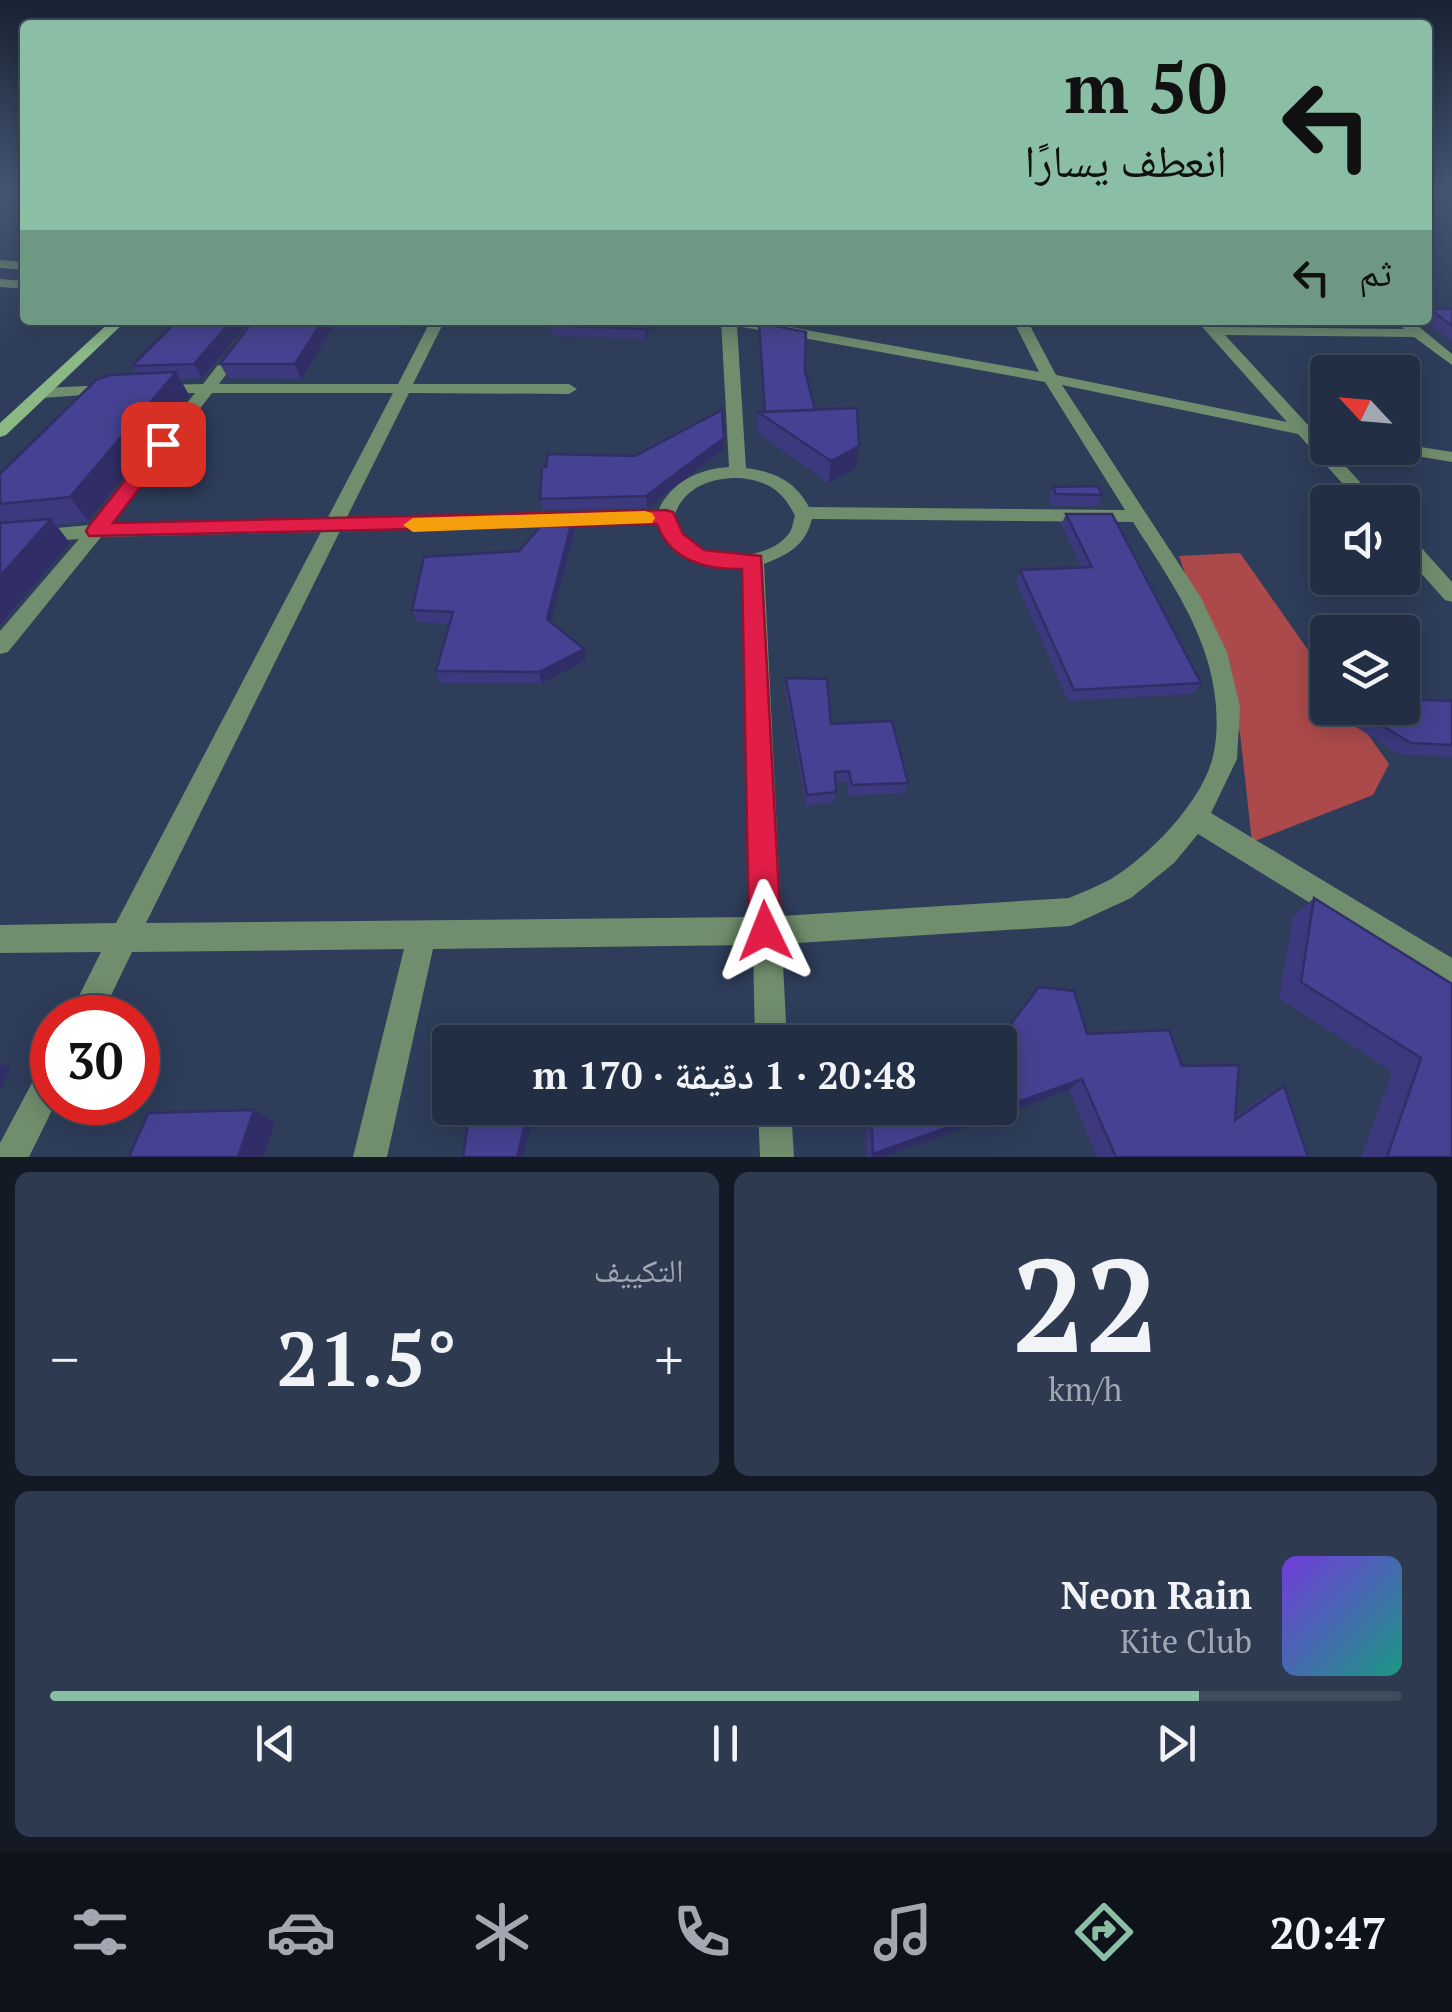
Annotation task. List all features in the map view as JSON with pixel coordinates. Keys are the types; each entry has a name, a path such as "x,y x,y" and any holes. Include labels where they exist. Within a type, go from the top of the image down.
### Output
{"street":[{"path":"0,432 115,325"},
{"path":"0,646 96,531 256,325"},
{"path":"95,995 436,325"},
{"path":"729,325 738,472"},
{"path":"757,325 1050,378 1310,431"},
{"path":"0,940 765,931 1070,912 1121,888 1166,854 1195,818 1226,759 1228,707 1216,652 1193,601 1050,378 1023,325"},
{"path":"1208,325 1418,332"},
{"path":"1208,325 1353,485"},
{"path":"1409,325 1452,361"},
{"path":"42,393 208,386 569,388"},
{"path":"1420,452 1452,457"},
{"path":"738,472 782,485 794,495 804,513 802,530 790,545 754,562 719,562 696,555 673,538 666,517 671,500 685,486 706,477 738,472"},
{"path":"804,513 1141,516"},
{"path":"0,539 96,531 666,517"},
{"path":"1420,559 1452,595"},
{"path":"754,562 770,1025"},
{"path":"1195,818 1452,976"},
{"path":"370,1157 421,938"},
{"path":"11,1157 30,1120"},
{"path":"775,1125 777,1157"}],"shaded area":[{"path":"1240,553 1310,653 1310,725 1361,725 1389,764 1373,795 1252,842 1240,733 1179,556"}],"building":[{"path":"1432,309 1452,309 1452,326 1432,311"},
{"path":"173,325 228,325 194,364 132,366"},
{"path":"250,325 320,325 295,364 220,364"},
{"path":"550,325 646,325 645,329"},
{"path":"759,325 806,332 805,371 815,410 765,412"},
{"path":"176,372 70,497 0,504 0,474 96,380 110,375"},
{"path":"857,408 859,446 831,461 758,412"},
{"path":"722,410 724,438 646,496 540,499 542,467 546,467 548,454 635,456"},
{"path":"1098,486 1102,495 1056,494 1053,487"},
{"path":"1066,514 1112,514 1201,683 1074,690 1020,570 1092,567"},
{"path":"573,517 547,619 584,649 539,672 436,671 453,612 412,610 424,557 519,551 539,528 539,518"},
{"path":"51,519 0,576 0,523"},
{"path":"786,678 827,679 831,724 892,721 908,783 852,785 849,771 835,772 836,792 807,795"},
{"path":"1420,700 1452,701 1452,745 1411,743 1381,725 1420,725"},
{"path":"1314,898 1452,984 1452,1157 1387,1157 1421,1058 1301,982"},
{"path":"1039,987 1074,991 1087,1034 1169,1030 1182,1066 1239,1065 1235,1120 1284,1086 1308,1157 1116,1157 1082,1079 1017,1102 1017,1025 1010,1025"},
{"path":"254,1110 238,1157 129,1157 143,1125 160,1125 160,1113"},
{"path":"468,1125 525,1125 517,1157 463,1157"},
{"path":"872,1125 954,1125 873,1154"}],"slow traffic":[{"path":"413,525 645,518"}],"route":[{"path":"163,444 96,531 666,517 673,538 696,555 719,562 754,562 765,931"}]}
